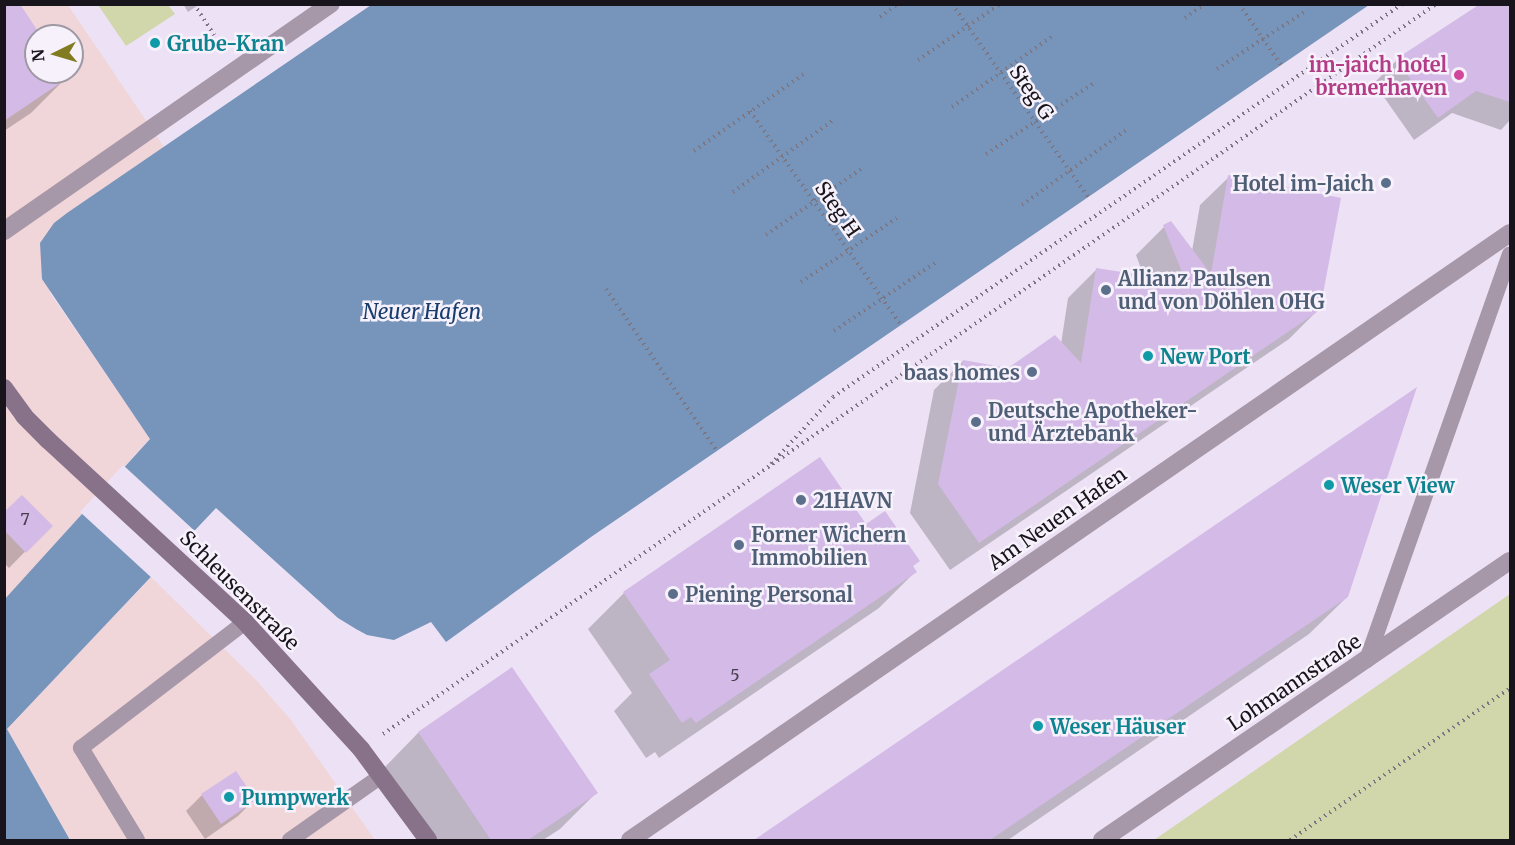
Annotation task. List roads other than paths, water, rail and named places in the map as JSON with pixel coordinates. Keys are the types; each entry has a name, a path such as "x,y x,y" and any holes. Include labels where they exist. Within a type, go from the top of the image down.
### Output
{"street":[{"path":"4,231 331,4"},
{"name":"Am Neuen Hafen","path":"630,840 1510,233"},
{"name":"Schleusenstraße","path":"4,388 24,416 48,440 245,622 361,749 428,840"},
{"name":"Lohmannstraße","path":"1102,840 1510,561"}],"lane":[{"path":"1367,660 1510,254"},
{"path":"137,840 81,748 245,622"},
{"path":"290,840 381,776"}],"water":[{"name":"Neuer Hafen","path":"371,5 1369,5 591,537 446,642 431,622 394,640 367,635 356,629 338,618 216,508 7,729 70,840 5,840 4,600 150,439 42,279 40,243 54,223 67,213"}],"place":[{"name":"Grube-Kran","path":"155,43"},
{"name":"im-jaich hotel bremerhaven","path":"1459,75"},
{"name":"Hotel im-Jaich","path":"1386,183"},
{"name":"Allianz Paulsen und von Döhlen OHG","path":"1106,290"},
{"name":"New Port","path":"1148,356"},
{"name":"baas homes","path":"1032,372"},
{"name":"Deutsche Apotheker- und Ärztebank","path":"976,422"},
{"name":"Weser View","path":"1329,485"},
{"name":"21HAVN","path":"801,500"},
{"name":"Forner Wichern Immobilien","path":"739,545"},
{"name":"Piening Personal","path":"673,594"},
{"name":"Weser Häuser","path":"1038,726"},
{"name":"Pumpwerk","path":"229,797"}]}
